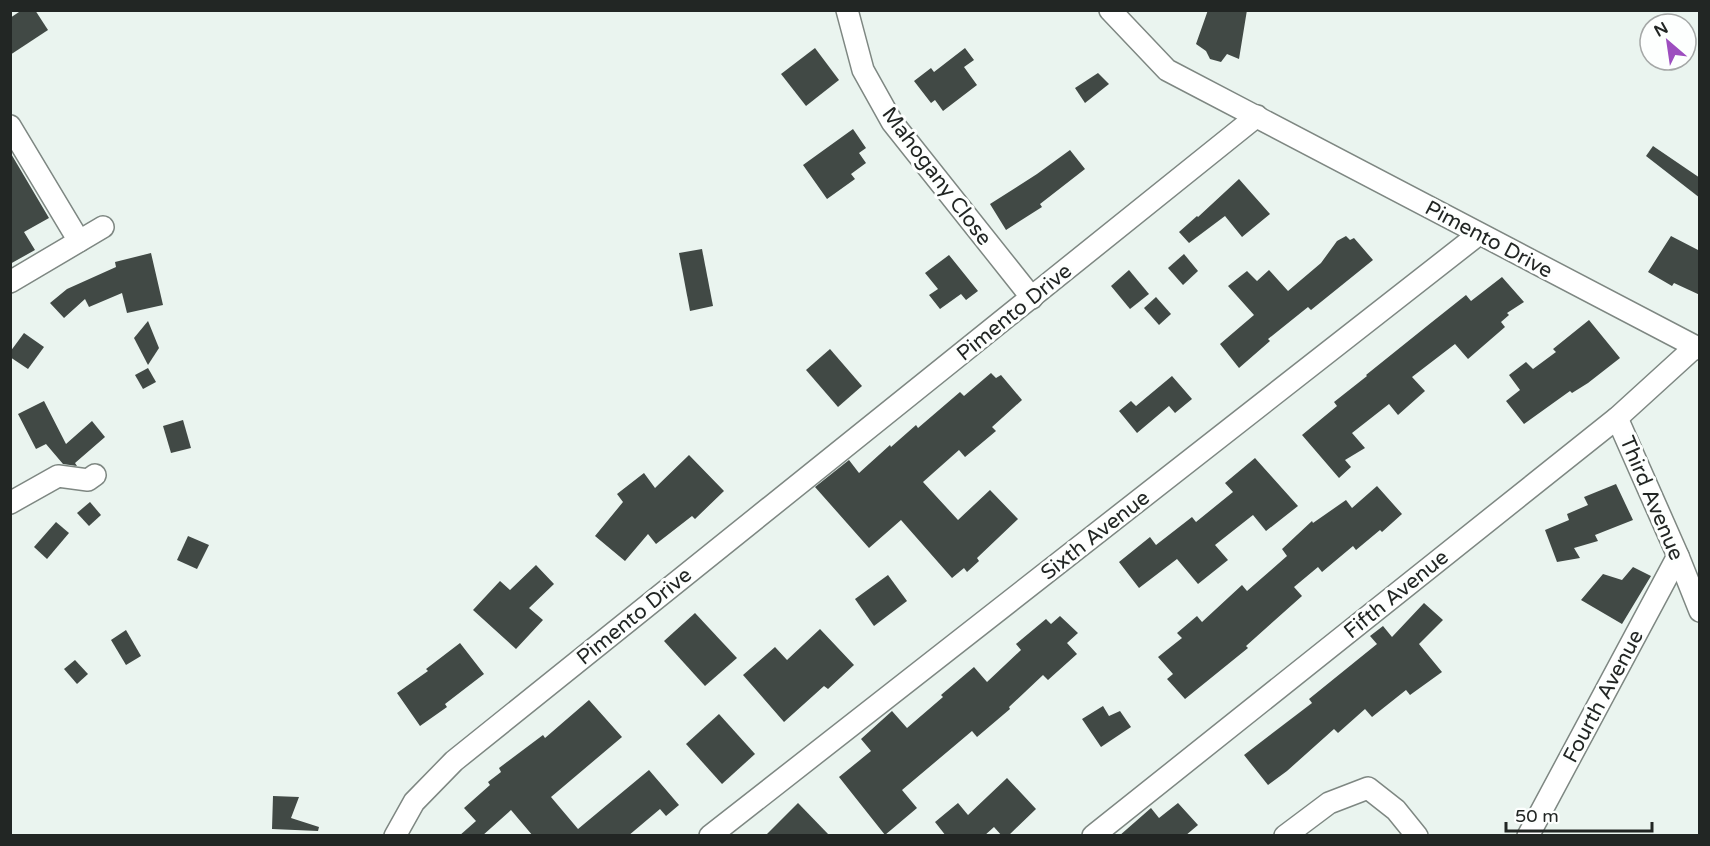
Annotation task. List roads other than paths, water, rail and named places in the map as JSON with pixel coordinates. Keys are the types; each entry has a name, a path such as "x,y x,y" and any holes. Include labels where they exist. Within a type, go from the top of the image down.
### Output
{"street":[{"name":"Mahogany Close","path":"847,10 863,70 892,122 1032,298"},
{"path":"1110,10 1167,70 1257,116"},
{"name":"Pimento Drive","path":"396,836 414,802 454,760 1257,116 1697,348"},
{"path":"10,126 79,241"},
{"path":"10,282 102,227"},
{"name":"Sixth Avenue","path":"710,836 1479,234"},
{"name":"Fifth Avenue","path":"1093,836 1617,418 1697,348"},
{"name":"Third Avenue","path":"1617,418 1700,611"},
{"path":"10,503 58,476 88,480 95,476"},
{"name":"Fourth Avenue","path":"1528,836 1678,556"},
{"path":"1285,836 1329,802 1368,788 1396,810 1417,836"}]}
